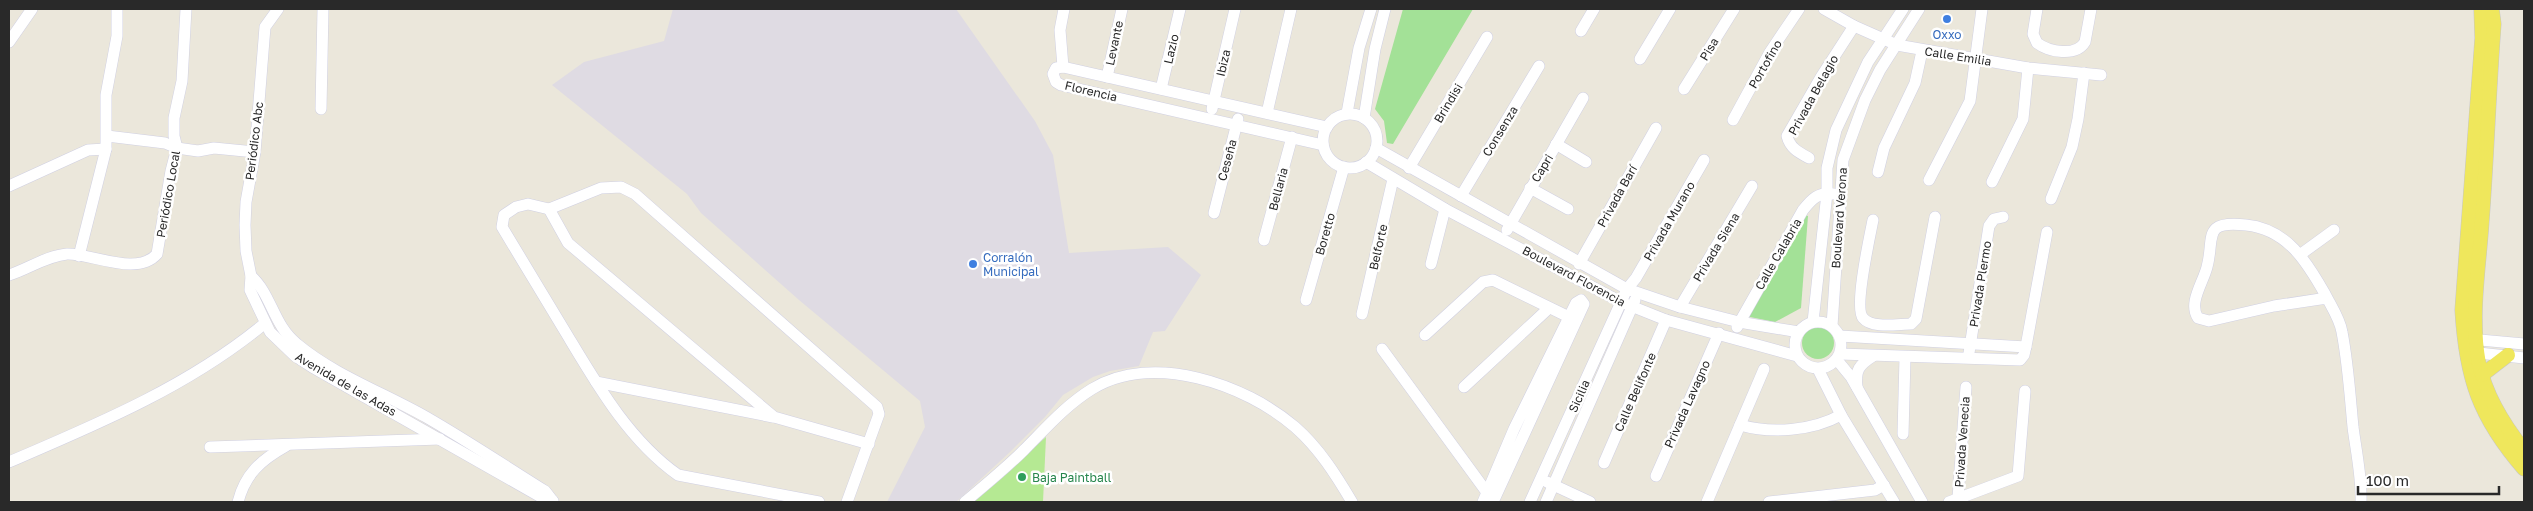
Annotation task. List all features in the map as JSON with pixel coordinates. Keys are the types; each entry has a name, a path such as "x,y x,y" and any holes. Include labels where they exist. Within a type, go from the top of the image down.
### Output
{"main road":[{"path":"2481,9 2483,100"},
{"path":"2492,9 2494,24 2483,100 2462,310 2471,345 2499,414 2524,450"},
{"path":"2471,345 2475,394 2497,434 2524,469"},
{"path":"2482,375 2508,355"}],"street":[{"path":"9,42 32,9"},
{"path":"80,256 108,136 105,118 106,95 117,36 117,9"},
{"name":"Periódico Local","path":"9,275 58,255 80,256 107,262 139,262 153,258 159,245 170,171 177,148 174,136 174,118 182,81 186,9"},
{"name":"Periódico Abc","path":"252,276 246,251 246,202 255,152 265,9"},
{"path":"265,27 278,9"},
{"path":"321,109 323,9"},
{"path":"1064,9 1060,30 1064,67"},
{"name":"Levante","path":"1107,77 1122,9"},
{"name":"Lazio","path":"1161,89 1180,9"},
{"name":"Ibiza","path":"1210,118 1235,9"},
{"path":"1267,114 1291,9"},
{"path":"1347,114 1359,48 1371,9"},
{"path":"1364,118 1375,49 1385,9"},
{"path":"1581,31 1594,9"},
{"path":"1640,58 1670,9"},
{"name":"Pisa","path":"1684,89 1734,9"},
{"name":"Portofino","path":"1733,120 1770,52 1799,9"},
{"name":"Calle Emilia","path":"1824,9 1882,40 1922,51 2028,68 2101,75"},
{"name":"Boulevard Verona","path":"1813,322 1827,193 1827,168 1836,130 1851,96 1882,40 1903,9"},
{"name":"Boulevard Verona","path":"1832,326 1839,196 1843,160 1857,118 1880,70 1920,9"},
{"path":"1929,180 1970,101 1982,9"},
{"path":"2037,9 2033,34 2035,40 2041,47 2057,51 2072,51 2083,46 2091,9"},
{"name":"Privada Belagio","path":"1809,158 1796,151 1789,144 1787,136 1821,77 1854,26"},
{"name":"Brindisi","path":"1409,168 1487,37"},
{"path":"1878,172 1884,148 1913,89 1922,51"},
{"path":"2054,69 2057,51"},
{"name":"Consenza","path":"1461,196 1539,66"},
{"name":"Florencia","path":"1323,145 1061,84 1056,82 1053,74 1056,68 1064,67 1327,127"},
{"path":"1992,182 2023,119 2028,68"},
{"path":"2051,199 2072,148 2084,73"},
{"name":"Capri","path":"1502,238 1583,98"},
{"name":"Ceseña","path":"1214,213 1242,108"},
{"path":"1347,114 1364,118 1375,131 1376,148 1366,162 1358,166 1344,167 1332,161 1323,145 1327,127 1333,120 1347,114"},
{"name":"Privada Barí","path":"1579,264 1656,128"},
{"path":"108,136 165,142 177,148 198,151 214,148 255,152"},
{"name":"Bellaria","path":"1264,240 1292,137"},
{"path":"1556,144 1586,162"},
{"name":"Boulevard Florencia","path":"1376,148 1579,264 1633,288 1680,308 1739,322 1799,332"},
{"path":"9,186 88,150 106,149"},
{"name":"Privada Murano","path":"1633,288 1704,160"},
{"name":"Boulevard Florencia","path":"1366,162 1445,209 1627,304 1666,320 1734,337 1797,356"},
{"name":"Boretto","path":"1306,300 1344,167"},
{"name":"Belforte","path":"1362,314 1393,179"},
{"name":"Privada Siena","path":"1680,308 1752,186"},
{"path":"819,502 678,475 660,462 625,423 596,382 502,227 504,215 516,207 528,204 549,209 601,188 621,187 635,194 876,407 879,414 847,502"},
{"path":"1530,188 1568,209"},
{"path":"1827,193 1839,196"},
{"name":"Calle Calabria","path":"1734,337 1739,322 1803,210 1815,196 1827,193"},
{"path":"549,209 568,242 774,417"},
{"path":"1431,264 1445,209"},
{"path":"1873,220 1860,308 1863,318 1867,321 1888,325 1911,324 1916,319 1935,217"},
{"name":"Privada Plermo","path":"1969,360 1989,226 1994,219 2003,217"},
{"path":"2327,298 2274,306 2209,321 2198,318 2195,313 2194,303 2210,257 2211,235 2217,228 2230,224 2248,225 2272,233 2292,245 2301,254 2327,298 2342,330 2361,502"},
{"path":"2301,254 2334,230"},
{"path":"1922,502 1838,357 1840,336 1832,326 1820,322 1813,322 1799,332 1794,348 1797,356 1802,363 1818,369 1831,364 1838,357 1874,356 2017,361 2023,357 2026,348 2047,232"},
{"name":"Avenida de las Adas","path":"252,276 250,290 264,324 280,343 295,356 541,497 554,501"},
{"name":"Avenida de las Adas","path":"252,276 261,285 276,319 286,333 314,357 427,417 545,491 554,501"},
{"path":"1382,349 1489,500 1573,319 1493,280 1487,280 1482,282 1426,335"},
{"name":"Sicilia","path":"1546,502 1633,288"},
{"name":"Sicilia","path":"1530,502 1627,304"},
{"path":"1464,388 1549,308"},
{"name":"Calle Belifonte","path":"1604,463 1666,320"},
{"path":"9,462 130,407 203,369 264,324"},
{"path":"1887,338 1888,325"},
{"name":"Privada Lavagno","path":"1656,476 1719,333"},
{"path":"1840,336 1887,338 1970,346 2026,348"},
{"path":"2471,345 2524,344"},
{"path":"2471,345 2524,358"},
{"path":"1857,389 1856,377 1858,368 1874,356"},
{"path":"1903,434 1906,358"},
{"path":"1707,502 1764,369"},
{"path":"1818,369 1841,415 1894,502"},
{"path":"965,502 1023,451 1072,403 1108,380 1147,373 1194,378 1221,385 1262,403 1308,440 1324,459 1352,502"},
{"path":"596,382 774,417 868,444"},
{"name":"Privada Venecia","path":"1966,387 1954,500 2018,476 2025,391"},
{"path":"1740,425 1772,431 1802,427 1841,415"},
{"path":"210,447 287,446 311,442 440,439"},
{"path":"238,502 246,479 257,465 287,446"},
{"path":"1541,479 1590,502"},
{"path":"1769,502 1875,490 1884,485"}],"shaded area":[{"name":"Corralón Municipal","path":"673,9 956,9 1035,121 1053,155 1069,253 1168,247 1201,275 1165,331 1153,332 1139,366 1110,371 1093,377 1063,395 1045,417 1010,452 956,502 887,502 925,427 920,401 799,300 701,213 687,194 552,85 584,62 664,41"}],"green space":[{"path":"1403,9 1473,9 1393,144 1387,143 1384,121 1375,109"},
{"path":"1801,214 1808,216 1801,308 1775,322 1745,316"},
{"path":"1818,327 1829,332 1834,343 1829,354 1818,359 1807,354 1802,343 1807,332"},
{"name":"Baja Paintball","path":"1046,437 1043,502 971,502"}],"place":[{"name":"Oxxo","path":"1947,19"},
{"name":"Corralón Municipal","path":"973,264"},
{"name":"Baja Paintball","path":"1022,477"}]}
